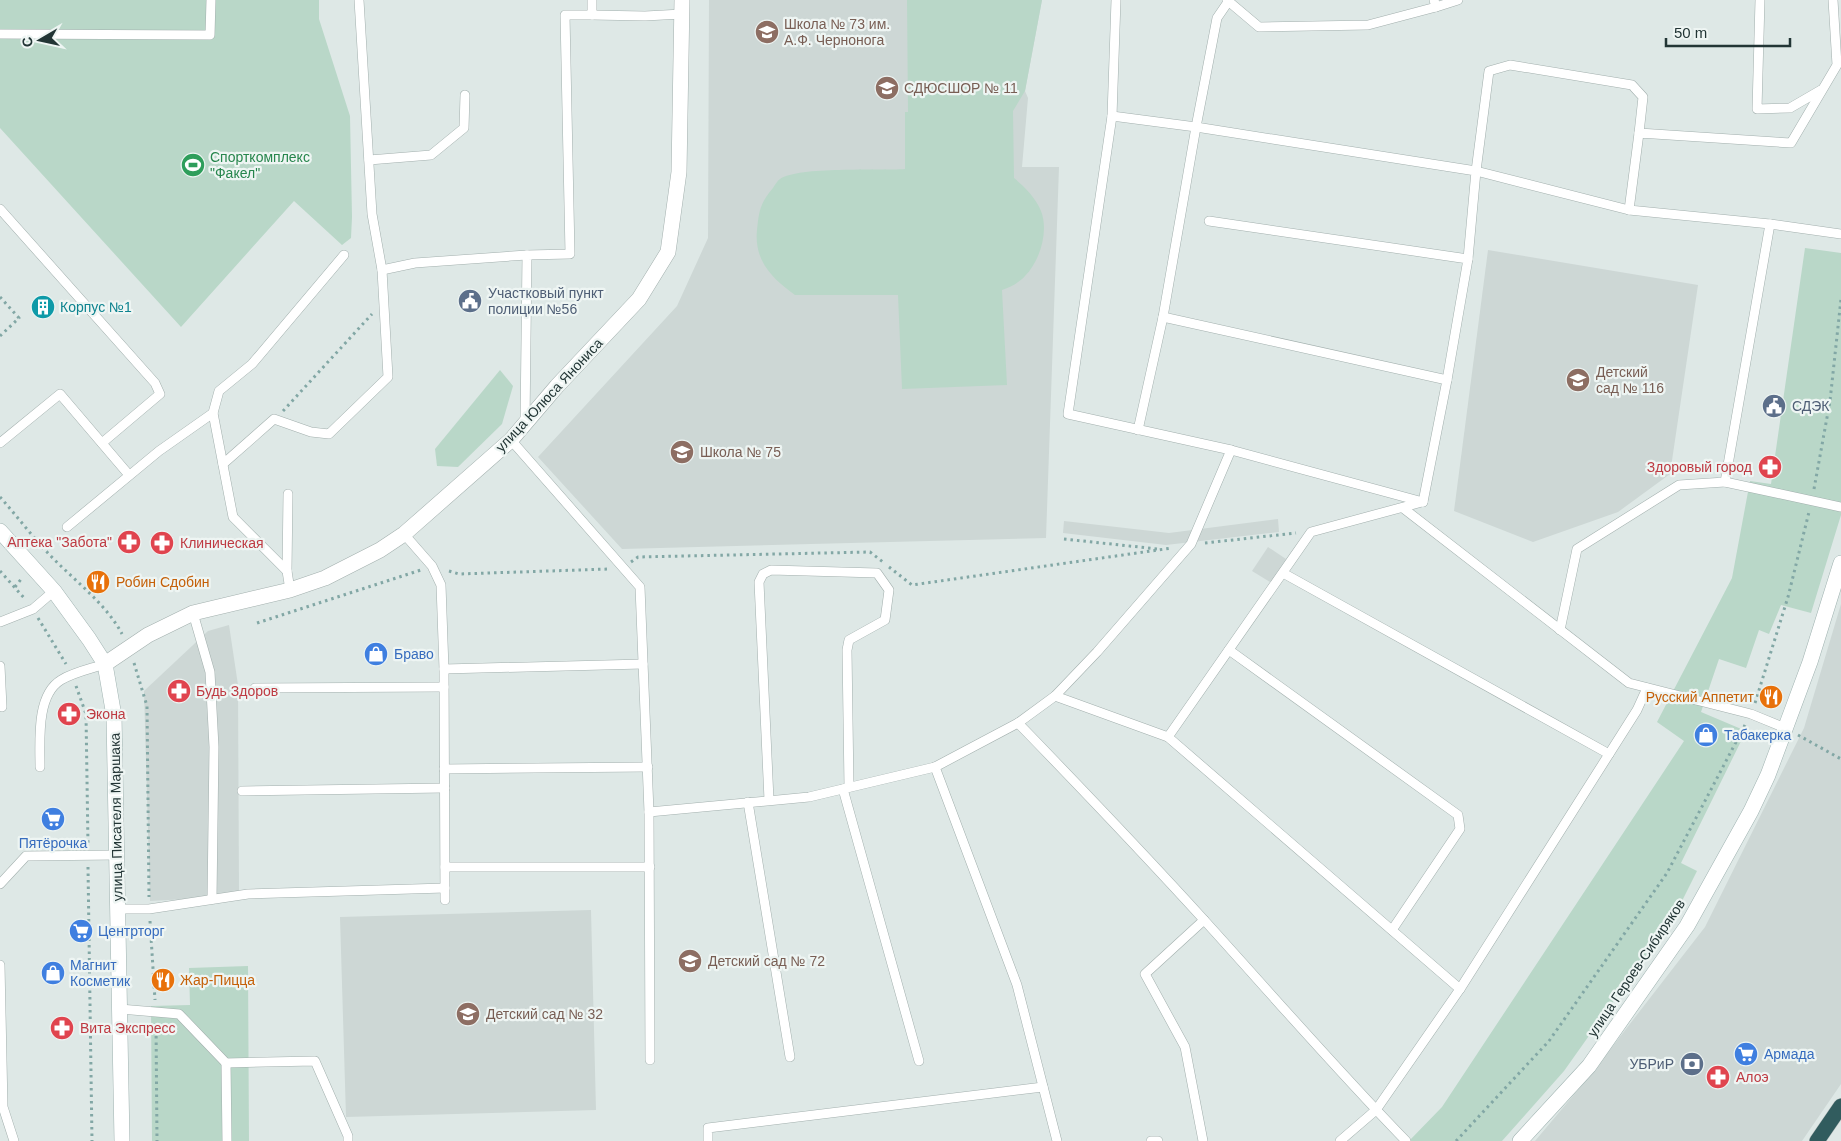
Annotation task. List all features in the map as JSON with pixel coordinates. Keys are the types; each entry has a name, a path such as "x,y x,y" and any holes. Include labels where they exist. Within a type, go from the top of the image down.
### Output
{"highway":[{"path":"1817,1141 1841,1106"}],"street":[{"name":"улица Юлюса Янониса","path":"105,664 148,635 193,613 290,590 325,578 354,565 404,534 510,440 557,386 639,299 668,252 679,172 682,7"},
{"name":"улица Писателя Маршака","path":"0,531 54,591 105,664 114,716 122,1141"},
{"name":"улица Героев-Сибиряков","path":"1520,1141 1589,1066 1687,926 1751,811 1768,775 1801,687 1841,562"}],"lane":[{"path":"0,34 210,35 211,0"},
{"path":"223,464 274,419 311,432 329,434 388,378 382,270 372,214 359,0"},
{"path":"592,0 592,15"},
{"path":"1116,0 1112,116 1068,414 1231,450 1423,502"},
{"path":"1138,430 1163,317 1216,18 1228,1 1258,27 1368,24 1435,3 1458,0"},
{"path":"1760,0 1757,109 1790,108 1823,89"},
{"path":"1639,133 1791,144 1837,65 1833,0"},
{"path":"382,270 415,264 526,255 570,254 565,15 646,16 682,7"},
{"path":"1423,502 1448,380 1468,259 1476,171 1489,71 1510,65 1632,85 1643,97 1630,210"},
{"path":"369,160 432,156 464,128 465,95"},
{"path":"1112,116 1196,127 1476,171 1630,210 1770,224 1841,234"},
{"path":"0,209 155,383 160,394 102,443"},
{"path":"1209,221 1468,259"},
{"path":"1725,482 1770,224"},
{"path":"287,571 233,517 213,413 219,391 252,364 344,255"},
{"path":"525,424 526,255"},
{"path":"1163,317 1448,380"},
{"path":"0,443 60,394 130,475"},
{"path":"67,526 159,451 213,413"},
{"path":"510,440 640,587 649,812 650,1060"},
{"path":"649,812 809,797 935,767 1018,723 1055,696 1097,652 1191,544 1231,450"},
{"path":"1560,630 1577,548 1679,485 1725,482 1841,507"},
{"path":"288,494 287,571 290,590"},
{"path":"1168,737 1311,532 1423,502"},
{"path":"1403,508 1629,683 1751,714 1786,728"},
{"path":"404,534 432,566 441,585 444,669 445,900"},
{"path":"769,800 759,582 763,574 771,570 877,573 889,590 885,620 849,640 847,650 846,788 919,1061"},
{"path":"1283,573 1609,754"},
{"path":"0,622 33,609 54,591"},
{"path":"193,613 210,672 214,747 212,899"},
{"path":"1228,650 1458,815 1460,828 1392,930"},
{"path":"40,767 40,730 46,696 59,681 105,664"},
{"path":"444,669 643,664"},
{"path":"0,666 2,707"},
{"path":"255,688 444,687"},
{"path":"1340,1141 1376,1110 1460,989 1637,710 1647,688"},
{"path":"1055,696 1168,737 1460,989"},
{"path":"1018,723 1094,801 1406,1141"},
{"path":"444,769 648,767"},
{"path":"935,767 1017,985 1057,1141"},
{"path":"242,790 445,788"},
{"path":"748,802 790,1057"},
{"path":"0,884 26,856 116,855"},
{"path":"446,867 650,868"},
{"path":"118,908 149,909 248,894 445,888"},
{"path":"1203,1141 1185,1047 1145,974 1204,920"},
{"path":"0,964 2,1108 14,1141"},
{"path":"120,1009 179,1014 226,1063 227,1141"},
{"path":"226,1063 316,1061 348,1136 348,1141"},
{"path":"708,1141 708,1128 1043,1087"},
{"path":"1151,1141 1158,1141"}],"path":[{"path":"0,297 19,318 0,336"},
{"path":"1456,1141 1549,1041 1667,873 1751,714 1788,597 1808,521 1830,401 1841,299"},
{"path":"274,419 384,301"},
{"path":"0,497 47,552 100,605 118,627 129,648 147,706 149,909 156,1013 157,1141"},
{"path":"1064,539 1163,549"},
{"path":"72,675 86,714 92,1141"},
{"path":"1786,728 1841,760"}],"shaded area":[{"path":"709,0 1042,0 1025,91 1028,98 1022,167 1059,167 1046,538 622,549 538,457 677,306 708,238"},
{"name":"Детский сад № 116","path":"1488,250 1698,285 1670,474 1618,512 1533,542 1454,511"},
{"path":"1278,519 1279,532 1166,545 1063,533 1064,521 1169,533"},
{"path":"1268,547 1286,559 1270,582 1252,571"},
{"path":"1841,604 1841,1084 1802,1141 1535,1141 1588,1078 1705,927 1804,728"},
{"path":"229,625 238,685 239,891 187,899 150,901 144,691 208,631"},
{"name":"Детский сад № 32","path":"591,910 596,1110 346,1117 340,917"}],"green space":[{"name":"Спорткомплекс \"Факел\"","path":"0,0 319,0 319,19 350,116 351,238 342,245 294,201 181,327 0,128"},
{"path":"907,0 1042,0 1025,91 1013,111 1014,178 1036,201 1041,211 1044,227 1042,245 1030,270 1020,281 1002,290 1007,385 902,389 898,295 795,295 772,275 761,259 758,250 757,230 761,208 765,198 780,179 804,172 905,169 905,112 908,112"},
{"path":"1805,248 1841,253 1841,515 1811,613 1781,605 1769,634 1759,630 1746,668 1719,659 1701,712 1746,731 1681,863 1697,871 1676,913 1564,1071 1502,1141 1409,1141 1442,1107 1684,741 1657,722 1732,578 1750,481 1771,484"},
{"path":"500,370 513,386 502,424 458,467 437,466 435,449"},
{"path":"248,966 249,1141 152,1141 151,1006 190,1005 189,968"}],"place":[{"name":"Школа № 73 им. А.Ф. Чернонога","path":"767,32"},
{"name":"СДЮСШОР № 11","path":"887,88"},
{"name":"Спорткомплекс \"Факел\"","path":"193,165"},
{"name":"Участковый пункт полиции №56","path":"470,301"},
{"name":"Корпус №1","path":"43,307"},
{"name":"Детский сад № 116","path":"1578,380"},
{"name":"СДЭК","path":"1774,406"},
{"name":"Школа № 75","path":"682,452"},
{"name":"Здоровый город","path":"1770,467"},
{"name":"Аптека \"Забота\"","path":"129,542"},
{"name":"Клиническая","path":"162,543"},
{"name":"Робин Сдобин","path":"98,582"},
{"name":"Браво","path":"376,654"},
{"name":"Будь Здоров","path":"179,691"},
{"name":"Русский Аппетит","path":"1771,697"},
{"name":"Экона","path":"69,714"},
{"name":"Табакерка","path":"1706,735"},
{"name":"Пятёрочка","path":"53,819"},
{"name":"Центрторг","path":"81,931"},
{"name":"Детский сад № 72","path":"690,961"},
{"name":"Магнит Косметик","path":"53,973"},
{"name":"Жар-Пицца","path":"163,980"},
{"name":"Детский сад № 32","path":"468,1014"},
{"name":"Вита Экспресс","path":"62,1028"},
{"name":"Армада","path":"1746,1054"},
{"name":"УБРиР","path":"1692,1064"},
{"name":"Алоэ","path":"1718,1077"}]}
